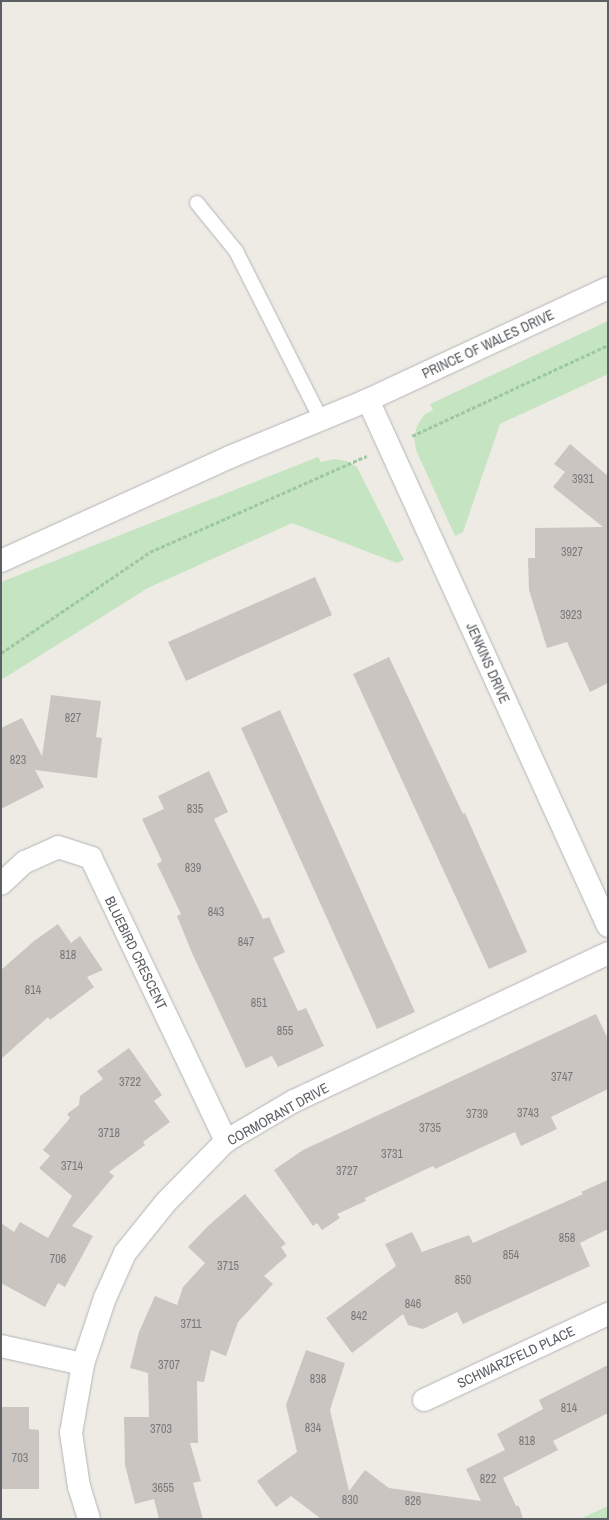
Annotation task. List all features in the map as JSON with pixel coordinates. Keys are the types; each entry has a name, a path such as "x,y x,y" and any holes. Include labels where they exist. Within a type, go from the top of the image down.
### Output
{"street":[{"name":"PRINCE OF WALES DRIVE","path":"1,561 230,457 368,400 608,288"},
{"name":"JENKINS DRIVE","path":"368,400 608,926"},
{"name":"BLUEBIRD CRESCENT","path":"1,884 25,862 58,847 91,858 226,1142"},
{"name":"CORMORANT DRIVE","path":"89,1519 79,1487 71,1433 83,1364 105,1298 125,1253 166,1202 226,1142 294,1101 608,953"},
{"name":"SCHWARZFELD PLACE","path":"424,1400 608,1314"},
{"path":"1,1346 83,1364"}],"lane":[{"path":"197,203 236,251 321,419"}],"path":[{"path":"410,437 608,345"},
{"path":"1,653 150,552 355,462"}],"green space":[{"path":"608,321 608,374 500,424 463,532 455,536 416,450 414,437 417,426 424,415 433,410 430,404"},
{"path":"318,457 321,462 335,459 347,461 357,467 404,560 397,563 292,523 148,588 1,680 1,582"},
{"path":"608,1506 608,1519 580,1519"}],"building":[{"path":"570,444 608,476 608,683 590,692 567,642 547,648 529,590 528,558 535,558 535,528 603,527 553,487 565,472 554,464"},
{"path":"315,577 332,615 186,681 168,642"},
{"path":"389,657 463,814 465,813 527,952 489,969 353,674"},
{"path":"51,695 101,701 96,737 102,738 97,778 35,770 44,787 1,809 1,728 22,718 42,756"},
{"path":"280,710 415,1012 377,1029 241,728"},
{"path":"209,771 228,812 214,819 263,919 269,917 285,952 273,958 298,1011 306,1008 324,1046 278,1067 272,1056 246,1068 192,953 177,916 181,914 157,864 162,861 142,819 164,809 158,796"},
{"path":"58,924 71,943 80,936 103,970 87,977 94,987 50,1020 48,1017 1,1059 1,970 34,941"},
{"path":"596,1014 608,1039 608,1089 551,1117 557,1129 521,1146 515,1132 435,1169 433,1166 365,1198 366,1201 337,1214 340,1218 322,1230 317,1223 313,1226 274,1170 303,1150"},
{"path":"129,1048 162,1095 154,1101 170,1122 143,1142 145,1145 109,1172 114,1176 72,1226 93,1236 65,1287 58,1283 45,1307 1,1283 1,1223 14,1232 20,1222 48,1238 72,1196 39,1168 50,1156 43,1150 70,1118 67,1114 79,1105 80,1096 103,1079 97,1071"},
{"path":"608,1180 608,1229 580,1243 590,1266 463,1324 457,1312 423,1329 408,1325 403,1314 352,1353 326,1318 396,1266 385,1244 412,1232 422,1252 469,1235 473,1243 583,1194 581,1192"},
{"path":"245,1194 286,1244 281,1247 287,1256 264,1276 273,1284 238,1322 226,1356 211,1350 204,1382 197,1381 198,1443 190,1443 201,1481 193,1483 203,1519 159,1519 154,1499 135,1504 125,1465 124,1417 149,1417 148,1373 130,1368 139,1332 155,1296 177,1305 183,1287 205,1263 188,1247 209,1225"},
{"path":"306,1350 345,1363 330,1410 349,1491 365,1470 389,1488 481,1501 466,1469 505,1450 497,1434 543,1409 539,1400 608,1365 608,1413 553,1441 558,1450 503,1478 516,1506 519,1506 523,1519 321,1519 291,1496 276,1507 257,1481 297,1452 286,1405"},
{"path":"1,1407 29,1407 29,1429 39,1430 39,1489 1,1489"}]}
